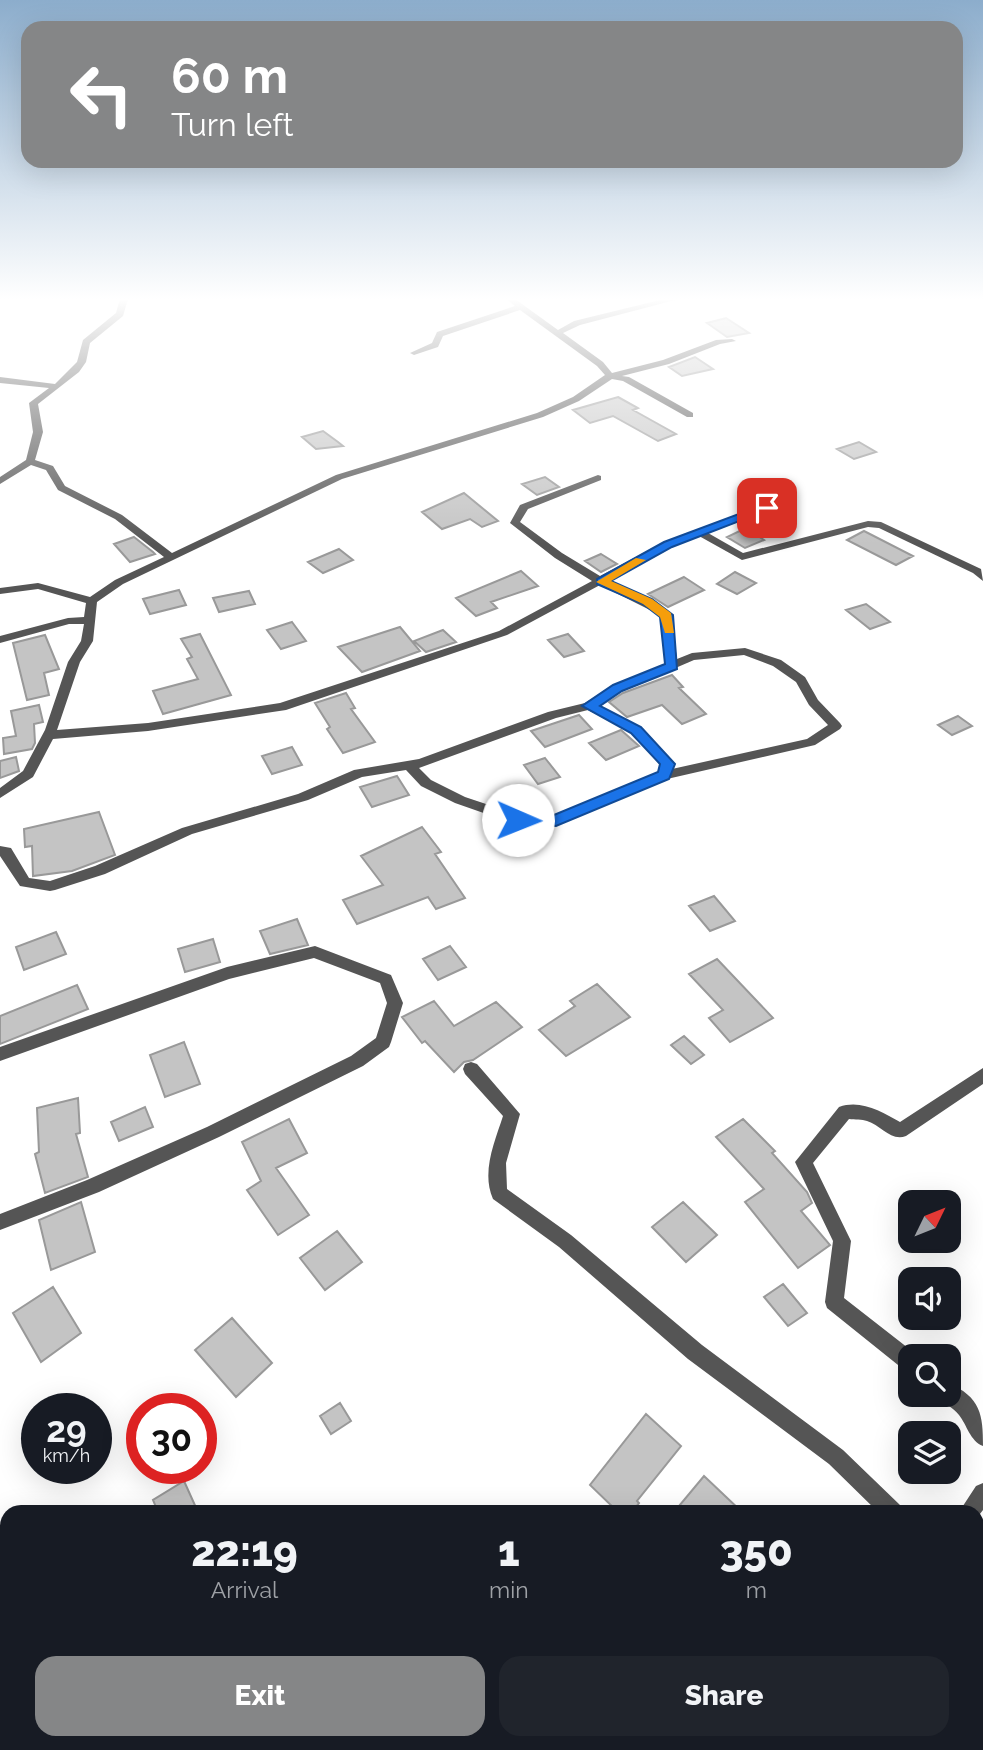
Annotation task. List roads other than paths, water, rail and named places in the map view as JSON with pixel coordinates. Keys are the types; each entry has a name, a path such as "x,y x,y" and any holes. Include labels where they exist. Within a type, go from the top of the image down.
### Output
{"street":[{"path":"6,381 55,386"},
{"path":"0,481 30,461 38,432 33,402 63,381"},
{"path":"0,794 28,774 48,735 75,662 87,641 92,601 119,582 339,477 540,415 576,399 603,381"},
{"path":"629,381 690,415"},
{"path":"30,461 50,468 61,488 93,501 130,528 149,536 170,557"},
{"path":"598,478 524,507 515,523 559,557 602,582 647,601 667,615 672,666"},
{"path":"48,735 148,727 282,707 503,634 668,544 767,508"},
{"path":"700,533 742,557 868,524 881,525 977,571 983,578"},
{"path":"0,591 38,586 92,601"},
{"path":"0,639 68,621 90,620"},
{"path":"0,851 6,852 25,882 50,886 100,870 187,831 303,797 359,773 421,763 552,715 589,706 618,688 692,657 717,652 745,651 777,663 801,680 813,702 836,726 811,742 664,775 556,820 518,820 460,800 426,783 409,765"},
{"path":"589,706 644,737 667,764 664,775"},
{"path":"0,1054 227,973 315,952 386,979 395,1003 383,1042 357,1061 201,1137 93,1185 0,1222"},
{"path":"471,1069 512,1114 498,1163 499,1193 565,1241 695,1352 836,1457 886,1505"},
{"path":"898,1353 834,1303 842,1241 804,1162 845,1112 871,1114 900,1131 983,1075"},
{"path":"961,1403 983,1436"}]}
